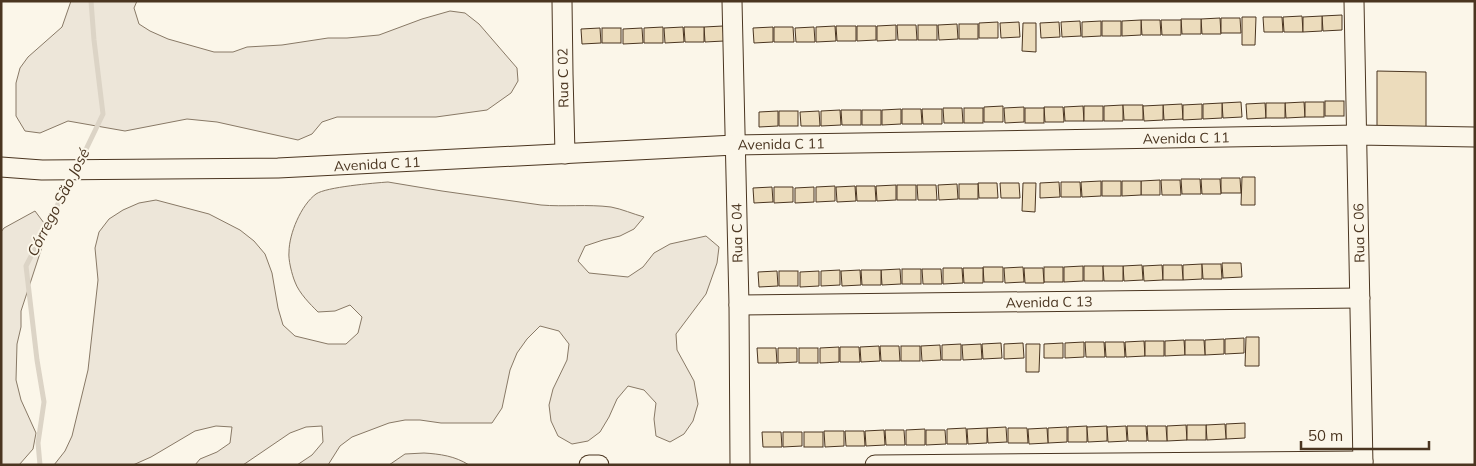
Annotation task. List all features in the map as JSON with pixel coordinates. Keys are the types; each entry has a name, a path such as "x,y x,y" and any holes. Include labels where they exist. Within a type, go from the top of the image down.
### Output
{"street":[{"name":"Rua C 02","path":"562,1 565,154"},
{"name":"Rua C 04","path":"732,1 739,305 740,465"},
{"name":"Rua C 06","path":"1354,1 1363,463"},
{"name":"Avenida C 11","path":"1,167 42,170 278,168 735,145 1357,135 1475,137"},
{"name":"Avenida C 13","path":"739,305 1360,298"},
{"path":"875,465 1363,463"},
{"path":"589,465 598,465"}],"shaded area":[{"path":"71,1 137,1 134,8 139,24 168,39 214,52 233,52 247,47 282,45 328,38 379,35 450,11 465,13 479,24 517,68 518,81 511,93 487,110 436,117 337,117 322,122 312,134 298,140 217,122 187,119 125,131 68,121 40,133 25,131 16,116 16,83 20,68 28,57 62,27"},
{"path":"388,182 541,205 611,207 644,217 634,229 620,236 585,246 578,261 589,273 628,277 643,267 654,253 670,244 706,236 719,247 717,263 706,294 676,334 677,350 694,381 698,404 693,421 684,434 670,442 656,436 654,419 656,403 644,390 628,386 617,399 600,432 588,441 572,444 558,436 551,421 549,405 553,389 567,360 569,344 559,331 540,326 517,353 510,370 502,408 492,423 441,423 405,420 389,423 352,437 340,446 328,465 297,465 312,455 323,442 322,426 306,427 290,433 243,465 195,465 200,459 217,452 230,443 232,427 216,426 195,431 151,457 133,465 54,465 65,451 72,436 88,370 98,280 95,248 99,232 109,219 139,203 156,200 209,214 240,230 254,241 265,254 272,273 283,325 295,336 328,344 346,344 358,333 362,317 350,305 335,311 318,312 308,302 294,279 289,255 291,237 305,205 316,194 339,187"},
{"path":"35,211 44,223 44,241 21,311 21,327 17,344 16,380 21,400 36,433 33,449 19,465 1,465 1,232 4,228"},
{"path":"424,453 447,456 469,465 389,465 405,454"}],"building":[{"path":"1342,15 1342,30 1323,31 1322,16"},
{"path":"1302,16 1303,32 1284,32 1283,17"},
{"path":"1322,16 1322,31 1303,32 1303,17"},
{"path":"1242,17 1256,17 1255,45 1242,45"},
{"path":"1263,17 1282,17 1283,32 1264,32"},
{"path":"1220,18 1221,34 1202,34 1201,19"},
{"path":"1221,18 1240,18 1241,33 1221,33"},
{"path":"1181,19 1201,19 1201,34 1182,34"},
{"path":"1141,20 1160,20 1161,35 1142,35"},
{"path":"1141,20 1141,35 1122,36 1122,21"},
{"path":"1161,20 1181,20 1181,35 1162,35"},
{"path":"1080,21 1081,36 1062,37 1061,22"},
{"path":"1101,21 1101,36 1082,37 1082,22"},
{"path":"1102,21 1121,21 1121,36 1102,36"},
{"path":"998,22 998,38 979,38 979,23"},
{"path":"1019,22 1020,37 1001,38 1000,23"},
{"path":"1059,22 1060,37 1041,38 1040,23"},
{"path":"1023,23 1036,23 1036,52 1022,51"},
{"path":"957,24 958,39 939,40 938,25"},
{"path":"959,24 978,24 978,39 959,39"},
{"path":"896,25 896,40 877,41 877,26"},
{"path":"897,25 916,25 917,40 898,40"},
{"path":"918,25 937,25 937,40 918,40"},
{"path":"723,26 724,41 705,42 704,27"},
{"path":"835,26 836,41 816,42 816,27"},
{"path":"836,26 856,26 856,41 837,41"},
{"path":"857,26 876,26 876,40 857,41"},
{"path":"663,27 663,43 644,43 644,28"},
{"path":"683,27 684,42 665,43 664,28"},
{"path":"684,27 704,27 704,42 685,42"},
{"path":"773,27 773,42 754,43 753,28"},
{"path":"774,27 793,27 794,42 774,42"},
{"path":"814,27 815,42 796,42 795,28"},
{"path":"600,28 601,43 582,44 581,29"},
{"path":"602,28 621,28 621,43 602,43"},
{"path":"642,28 643,43 623,44 623,29"},
{"path":"1377,71 1426,72 1426,127 1377,127"},
{"path":"1325,101 1344,101 1344,116 1325,116"},
{"path":"1241,102 1242,117 1223,118 1222,103"},
{"path":"1304,102 1305,117 1286,118 1285,103"},
{"path":"1305,102 1324,102 1324,117 1305,117"},
{"path":"1222,103 1222,118 1203,119 1203,104"},
{"path":"1265,103 1266,118 1247,119 1246,104"},
{"path":"1266,103 1285,103 1285,118 1266,118"},
{"path":"1182,104 1183,119 1164,120 1163,105"},
{"path":"1202,104 1202,119 1183,120 1183,105"},
{"path":"1123,105 1123,121 1104,121 1104,106"},
{"path":"1123,105 1143,105 1143,120 1124,120"},
{"path":"1163,105 1163,120 1144,121 1143,106"},
{"path":"1003,106 1003,122 984,122 984,107"},
{"path":"1083,106 1084,121 1065,121 1064,107"},
{"path":"1084,106 1103,106 1103,121 1084,121"},
{"path":"1024,107 1024,122 1005,123 1004,108"},
{"path":"1044,107 1063,107 1064,122 1045,122"},
{"path":"943,108 962,108 963,123 944,123"},
{"path":"964,108 983,108 983,123 964,123"},
{"path":"1025,108 1044,108 1044,123 1025,123"},
{"path":"901,109 901,124 882,125 882,110"},
{"path":"902,109 921,109 922,124 902,124"},
{"path":"922,109 942,109 942,124 923,124"},
{"path":"840,110 841,125 821,126 821,111"},
{"path":"841,110 861,110 861,125 842,125"},
{"path":"862,110 881,110 881,125 862,125"},
{"path":"778,111 778,126 759,127 759,112"},
{"path":"779,111 798,111 798,126 779,126"},
{"path":"819,111 820,126 801,126 800,112"},
{"path":"1242,177 1255,177 1255,205 1241,205"},
{"path":"1221,178 1240,178 1241,193 1221,193"},
{"path":"1181,179 1200,179 1201,194 1182,194"},
{"path":"1201,179 1220,179 1221,194 1202,194"},
{"path":"1160,180 1160,195 1141,195 1141,181"},
{"path":"1161,180 1180,180 1181,195 1162,195"},
{"path":"1101,181 1101,196 1082,197 1081,182"},
{"path":"1102,181 1121,181 1121,196 1102,196"},
{"path":"1122,181 1141,181 1141,195 1122,196"},
{"path":"1059,182 1060,197 1040,198 1040,183"},
{"path":"1061,182 1080,182 1081,197 1061,197"},
{"path":"978,183 997,183 998,198 979,198"},
{"path":"1000,183 1019,183 1020,198 1001,198"},
{"path":"1023,183 1036,183 1035,212 1022,211"},
{"path":"957,184 958,199 939,200 938,185"},
{"path":"959,184 978,184 978,199 959,199"},
{"path":"896,185 896,200 877,201 876,186"},
{"path":"897,185 916,185 916,200 897,200"},
{"path":"917,185 936,185 937,200 918,200"},
{"path":"835,186 835,201 816,202 816,187"},
{"path":"855,186 856,201 837,202 836,187"},
{"path":"856,186 875,186 876,201 857,201"},
{"path":"772,187 773,202 754,203 753,188"},
{"path":"774,187 793,187 793,202 774,203"},
{"path":"814,187 814,202 795,203 795,188"},
{"path":"1222,263 1241,263 1242,277 1223,278"},
{"path":"1202,264 1202,279 1183,280 1183,265"},
{"path":"1202,264 1221,264 1222,279 1203,279"},
{"path":"1142,265 1143,280 1124,281 1123,266"},
{"path":"1162,265 1163,280 1144,281 1143,266"},
{"path":"1163,265 1182,265 1183,280 1163,280"},
{"path":"1083,266 1083,281 1064,282 1064,267"},
{"path":"1084,266 1103,266 1103,281 1084,281"},
{"path":"1103,266 1123,266 1123,281 1104,281"},
{"path":"983,267 1003,267 1003,282 984,282"},
{"path":"1023,267 1024,282 1005,283 1004,268"},
{"path":"1044,267 1063,267 1063,282 1044,282"},
{"path":"943,268 962,268 963,283 943,284"},
{"path":"963,268 983,268 983,283 964,283"},
{"path":"1024,268 1043,268 1044,283 1025,283"},
{"path":"900,269 901,284 882,285 881,270"},
{"path":"902,269 921,269 921,284 902,284"},
{"path":"922,269 941,269 942,284 923,284"},
{"path":"840,270 840,285 821,286 821,271"},
{"path":"860,270 861,285 842,286 841,271"},
{"path":"861,270 881,270 881,285 862,285"},
{"path":"777,271 778,286 759,287 758,272"},
{"path":"779,271 798,271 798,286 779,286"},
{"path":"819,271 819,286 800,287 800,272"},
{"path":"1246,337 1259,337 1259,366 1245,366"},
{"path":"1244,338 1244,353 1225,354 1225,339"},
{"path":"1224,339 1224,354 1205,355 1205,340"},
{"path":"1184,340 1185,355 1165,356 1165,341"},
{"path":"1185,340 1204,340 1205,355 1185,355"},
{"path":"1144,341 1145,356 1126,357 1125,342"},
{"path":"1145,341 1164,341 1164,356 1145,356"},
{"path":"1084,342 1084,357 1065,358 1065,343"},
{"path":"1085,342 1104,342 1105,357 1086,357"},
{"path":"1105,342 1124,342 1125,357 1106,357"},
{"path":"1001,343 1002,358 983,359 982,344"},
{"path":"1023,343 1024,358 1004,359 1004,344"},
{"path":"1063,343 1063,358 1044,358 1044,344"},
{"path":"961,344 961,360 942,360 942,345"},
{"path":"981,344 982,359 963,360 962,345"},
{"path":"1026,344 1040,344 1039,372 1026,372"},
{"path":"940,345 941,360 922,361 921,346"},
{"path":"879,346 880,361 861,362 860,347"},
{"path":"880,346 899,346 900,361 881,361"},
{"path":"901,346 920,346 920,361 901,361"},
{"path":"839,347 839,362 820,363 820,348"},
{"path":"840,347 859,347 860,362 840,362"},
{"path":"757,348 776,348 777,363 758,363"},
{"path":"778,348 797,348 797,362 778,363"},
{"path":"799,348 818,348 818,363 799,363"},
{"path":"1245,423 1245,438 1226,439 1226,424"},
{"path":"1225,424 1226,439 1207,440 1206,425"},
{"path":"1186,425 1187,440 1167,441 1167,426"},
{"path":"1187,425 1206,425 1206,440 1187,440"},
{"path":"1087,426 1087,442 1068,442 1068,427"},
{"path":"1107,426 1107,441 1088,442 1087,427"},
{"path":"1126,426 1127,441 1108,442 1107,427"},
{"path":"1127,426 1146,426 1147,441 1128,441"},
{"path":"1147,426 1166,426 1167,441 1148,441"},
{"path":"1006,427 1007,442 988,443 987,428"},
{"path":"1067,427 1067,442 1048,443 1048,428"},
{"path":"966,428 967,444 947,444 947,429"},
{"path":"987,428 987,443 968,444 967,429"},
{"path":"1008,428 1027,428 1028,443 1008,443"},
{"path":"1047,428 1048,443 1029,444 1028,429"},
{"path":"925,429 925,445 906,445 906,430"},
{"path":"884,430 885,445 866,446 865,431"},
{"path":"885,430 904,430 905,445 886,445"},
{"path":"926,430 945,430 946,444 926,445"},
{"path":"824,431 844,431 844,446 825,447"},
{"path":"845,431 864,431 865,446 846,446"},
{"path":"762,432 781,432 782,447 763,447"},
{"path":"783,432 802,432 802,446 783,447"},
{"path":"804,432 823,432 823,447 804,447"}],"waterway":[{"name":"Córrego São José","path":"78,166 103,114 91,1"},
{"name":"Córrego São José","path":"40,465 38,443 44,402 26,266 74,173"}]}
